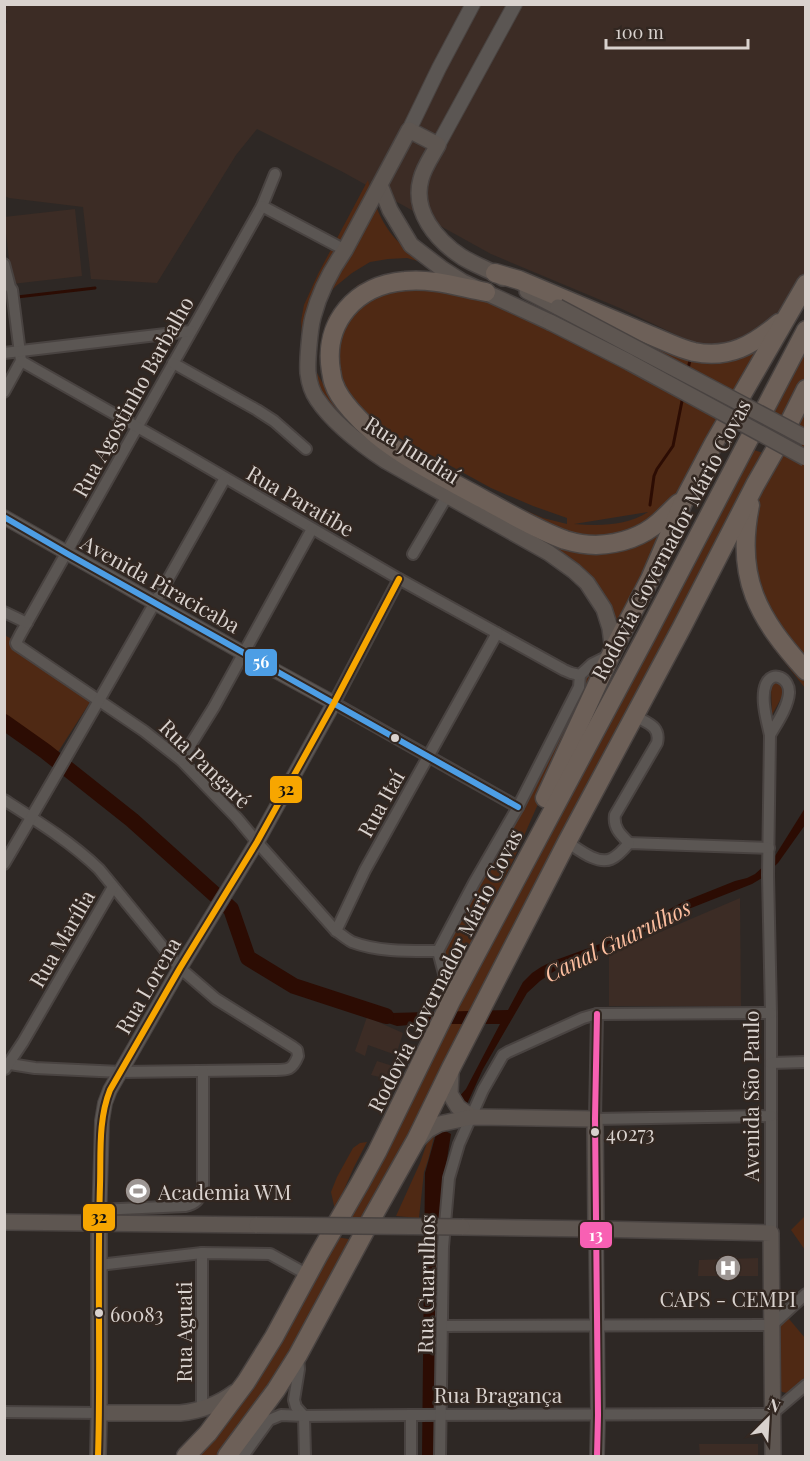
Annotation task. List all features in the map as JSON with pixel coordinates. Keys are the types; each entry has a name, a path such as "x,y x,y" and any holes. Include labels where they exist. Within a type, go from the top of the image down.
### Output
{"highway":[{"path":"495,273 519,280 694,352 720,354 735,351 764,336 788,316"},
{"path":"486,292 430,281 404,281 374,289 358,298 345,310 336,324 330,350 334,385 343,400 375,433 424,467 503,510 565,540 596,545 624,541 639,536 658,523 685,498"},
{"path":"503,902 537,818 612,653 650,579 685,498 714,443 806,284"},
{"name":"Rodovia Governador Mário Covas","path":"186,1456 208,1433 246,1382 274,1337 377,1152 451,1000 647,634 806,330"},
{"path":"227,1456 276,1390 298,1355 411,1148 567,842 806,389"},
{"path":"755,485 746,533 746,560 750,585 757,604 771,628 806,671"}],"main road":[{"path":"410,130 438,145 422,177 419,189 422,211 431,227 446,245 472,263 495,273 806,438"},
{"name":"Rua Jundiaí","path":"410,130 338,260 312,319 308,373 316,398 363,446 549,553 587,583 604,609 610,628 612,653"},
{"path":"380,185 390,210 411,245 441,268 463,282 629,362 806,458"},
{"path":"451,1068 450,1094 461,1115"},
{"path":"411,1148 428,1130 461,1115 595,1119 596,1228"},
{"path":"4,1222 99,1217 257,1225 596,1228 771,1233"},
{"name":"Rua Lorena","path":"98,1456 99,1217"},
{"name":"Avenida São Paulo","path":"771,1233 772,1456"},
{"path":"99,1413 180,1413 202,1410 234,1394 246,1382"}],"street":[{"name":"Rua Jundiaí","path":"410,130 473,4"},
{"path":"438,145 515,4"},
{"name":"Rua Agostinho Barbalho","path":"20,635 262,206 274,174"},
{"path":"262,206 345,250"},
{"path":"4,264 13,295 20,356 4,392"},
{"path":"4,353 20,356 191,331"},
{"name":"Rua Paratibe","path":"20,356 137,427 399,579 564,670 580,675"},
{"path":"173,363 257,410 274,421 306,449"},
{"path":"4,864 100,701 225,478"},
{"path":"413,554 447,496"},
{"name":"Avenida Piracicaba","path":"4,517 518,807"},
{"path":"181,760 214,707 312,529"},
{"name":"Rua Lorena","path":"99,1217 102,1121 110,1090 180,968 257,842 399,579"},
{"path":"4,612 27,623"},
{"name":"Rua Itaí","path":"336,931 365,870 497,633"},
{"name":"Rua Pangaré","path":"20,635 16,643 19,647 144,731 181,760 237,818 336,931 351,941 372,947 406,951 438,951"},
{"path":"451,1000 438,951 518,807 579,687 580,675 592,664 612,653"},
{"name":"Avenida São Paulo","path":"770,735 789,695 789,686 786,681 777,677 770,679 765,690 766,716 770,735 768,875 771,1013 771,1233"},
{"path":"635,716 652,725 658,736 657,743 615,815 615,825 629,843 768,848"},
{"path":"4,800 86,856 180,968 216,999 293,1047 297,1050 298,1056 288,1070 120,1072 5,1066"},
{"path":"567,842 589,855 606,861 613,859 629,843"},
{"name":"Rua Marília","path":"5,1066 23,1042 113,887"},
{"path":"771,1013 597,1014 595,1119 771,1116"},
{"name":"Rua Guarulhos","path":"440,1456 443,1247 449,1178 461,1115 483,1090 503,1055 597,1014"},
{"path":"771,1063 806,1062"},
{"path":"99,1217 185,1206 198,1200 203,1188 203,1071"},
{"path":"596,1228 597,1456"},
{"path":"99,1265 202,1253 270,1254 308,1275"},
{"name":"Rua Aguati","path":"202,1253 202,1410"},
{"path":"443,1326 772,1325 806,1294"},
{"path":"298,1355 294,1400 296,1407 304,1416 305,1456"},
{"path":"772,1414 806,1385"},
{"path":"4,1412 99,1413"},
{"name":"Rua Bragança","path":"243,1456 269,1420 281,1415 772,1414"},
{"path":"411,1456 415,1415"}],"shaded area":[{"path":"5,5 805,5 805,283 793,307 754,337 706,349 622,309 491,254 341,171 257,129 236,155 157,283 91,279 83,207 5,196 4,27 7,22"},
{"path":"368,180 377,209 392,235 407,249 435,266 407,258 370,262 352,273 323,299 312,334 316,371 323,384 337,405 446,476 543,518 567,524 567,518 491,488 387,431 346,398 325,334 328,318 340,302 358,285 373,278 401,272 433,277 528,319 543,328 559,297 698,355 779,334 614,648 581,568 571,558 360,433 335,413 304,371 301,321 304,305","holes":["648,512 640,517 612,524 574,524"]},
{"path":"75,209 82,276 12,284 4,217"},
{"path":"805,345 805,382 784,421 771,414"},
{"path":"805,389 805,688 770,644 752,615 743,588 736,549 737,519"},
{"path":"754,450 766,454 365,1221 346,1218 448,1027 498,927"},
{"path":"4,635 16,641 92,699 58,752 5,720"},
{"path":"598,667 513,861 453,979 444,950 585,679"},
{"path":"775,682 783,683 785,691 772,715 771,687"},
{"path":"740,898 741,1006 609,1006 609,954"},
{"path":"367,1017 403,1033 396,1055 368,1045 365,1056 355,1051"},
{"path":"377,1061 396,1067 393,1080 371,1075"},
{"path":"436,1129 424,1172 419,1218 396,1216 420,1163 430,1134"},
{"path":"367,1142 335,1210 331,1192 337,1177 353,1148 360,1143"},
{"path":"805,1216 805,1250 791,1230"},
{"path":"336,1237 355,1240 295,1348 219,1456 192,1456"},
{"name":"CAPS - CEMPI","path":"758,1258 758,1276 698,1276 699,1260"},
{"path":"784,1313 805,1338 805,1377 787,1393 782,1392 779,1388 779,1319"},
{"path":"699,1444 758,1444 758,1456 700,1456"}],"water":[{"name":"Canal Guarulhos","path":"805,808 805,825 778,863 762,878 559,968 540,981 527,993 483,1069 467,1104 457,1099 466,1089 500,1024 397,1026 361,1014 366,1007 391,1013 508,1010 523,982 541,967 611,940 685,901 755,874 775,856"},
{"path":"438,1127 451,1134 436,1250 438,1456 422,1456 425,1173"}],"waterway":[{"path":"17,297 95,288"},
{"path":"688,369 690,360"},
{"path":"650,505 654,476 673,446 683,396"},
{"path":"4,722 45,751 132,820 231,909 248,958 294,986 386,1016"}],"transit line":[{"name":"56","path":"4,517 518,807"},
{"name":"32","path":"98,1456 100,1149 106,1101 110,1090 180,968 257,842 399,579"},
{"name":"13","path":"597,1014 595,1119 597,1456"}],"place":[{"name":"40273","path":"595,1132"},
{"name":"Academia WM","path":"138,1191"},
{"name":"CAPS - CEMPI","path":"728,1268"},
{"name":"60083","path":"99,1313"}]}
